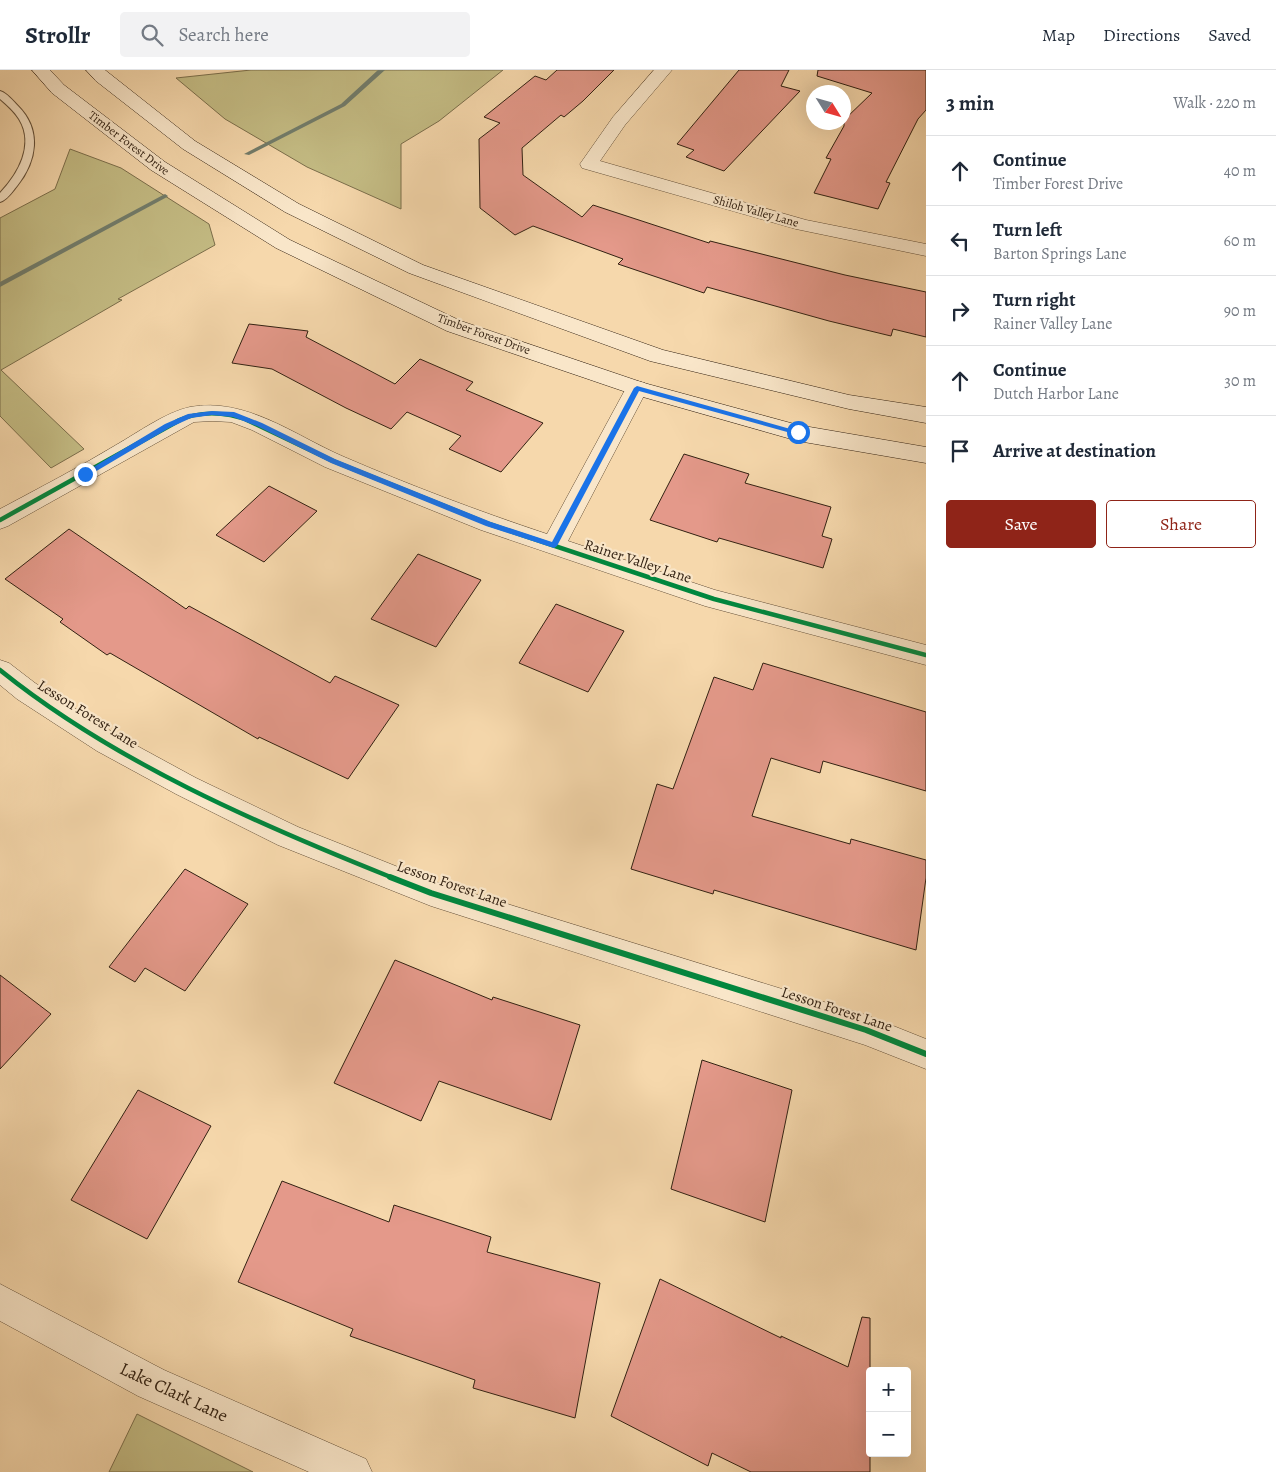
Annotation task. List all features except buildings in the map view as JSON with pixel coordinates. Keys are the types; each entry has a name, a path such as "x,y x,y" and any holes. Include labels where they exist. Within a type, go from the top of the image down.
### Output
{"street":[{"name":"Timber Forest Drive","path":"41,70 58,89 158,166 283,244 454,326 637,388 798,432 926,455"},
{"path":"96,70 102,77 189,145 292,208 416,269 658,356 849,402 926,415"},
{"name":"Shiloh Valley Lane","path":"663,70 619,121 589,164 803,225 926,248"},
{"path":"554,546 637,388"},
{"name":"Rainer Valley Lane","path":"0,520 190,415 212,413 234,415 260,425 333,461 489,524 714,599 926,656"},
{"name":"Lesson Forest Lane","path":"0,670 26,690 107,742 186,786 288,836 431,893 866,1030 926,1054"},
{"name":"Lake Clark Lane","path":"0,1302 150,1383 353,1472"}],"lane":[{"path":"0,94 26,123 30,137 30,153 24,170 0,199"}],"shaded area":[{"path":"251,70 503,70 439,121 401,144 401,209 307,167 225,119 176,78"},
{"path":"70,149 121,168 209,224 215,245 118,299 122,300 1,370 84,449 51,468 0,416 0,218 55,189"},
{"path":"137,1414 253,1472 109,1472"}],"waterway":[{"path":"247,154 343,105 382,70"},
{"path":"0,285 165,196"}],"cycle path":[{"path":"0,520 190,415 212,413 234,415 260,425 333,461 489,524 714,599 926,655"},
{"path":"0,670 26,691 107,743 186,786 288,836 431,893 866,1030 926,1054"}],"route":[{"path":"85,474 167,426 190,415 212,413 234,415 260,425 333,461 489,524 554,546 637,388 798,432"}]}
